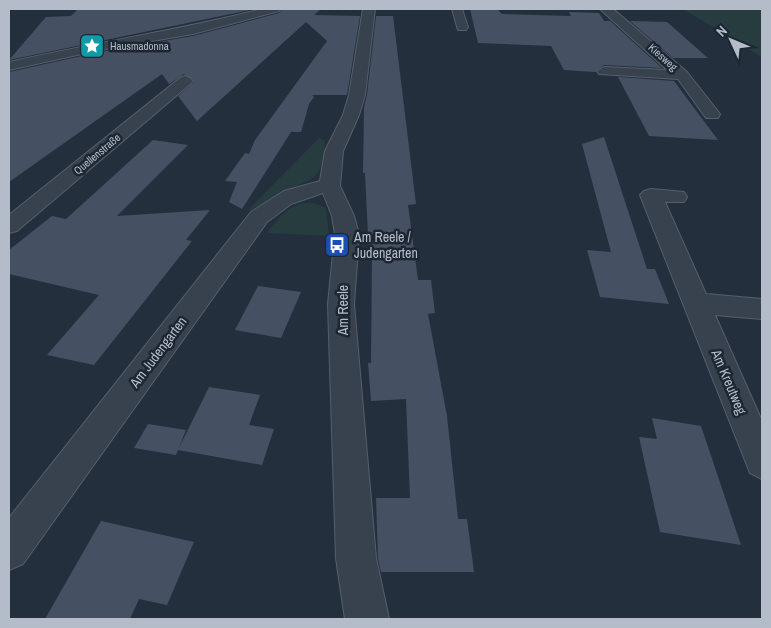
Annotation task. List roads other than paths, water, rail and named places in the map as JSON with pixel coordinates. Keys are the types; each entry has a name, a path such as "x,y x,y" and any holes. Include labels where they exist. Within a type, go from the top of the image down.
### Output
{"street":[{"path":"9,66 100,46 192,30 275,9"},
{"name":"Am Reele","path":"367,619 356,558 341,304 347,234 343,216 330,186 334,151 351,115 357,95 369,9"},
{"path":"457,9 462,27"},
{"name":"Kiesweg","path":"606,9 682,75"},
{"name":"Kiesweg","path":"604,71 682,75"},
{"path":"682,75 712,114"},
{"name":"Quellenstraße","path":"9,226 185,81"},
{"name":"Am Judengarten","path":"9,550 259,217 278,201 305,189 330,186"},
{"name":"Am Kreutweg","path":"676,197 651,195 762,461"},
{"path":"695,303 762,309"}],"place":[{"name":"Hausmadonna","path":"92,46"},
{"name":"Am Reele / Judengarten","path":"337,245"}]}
